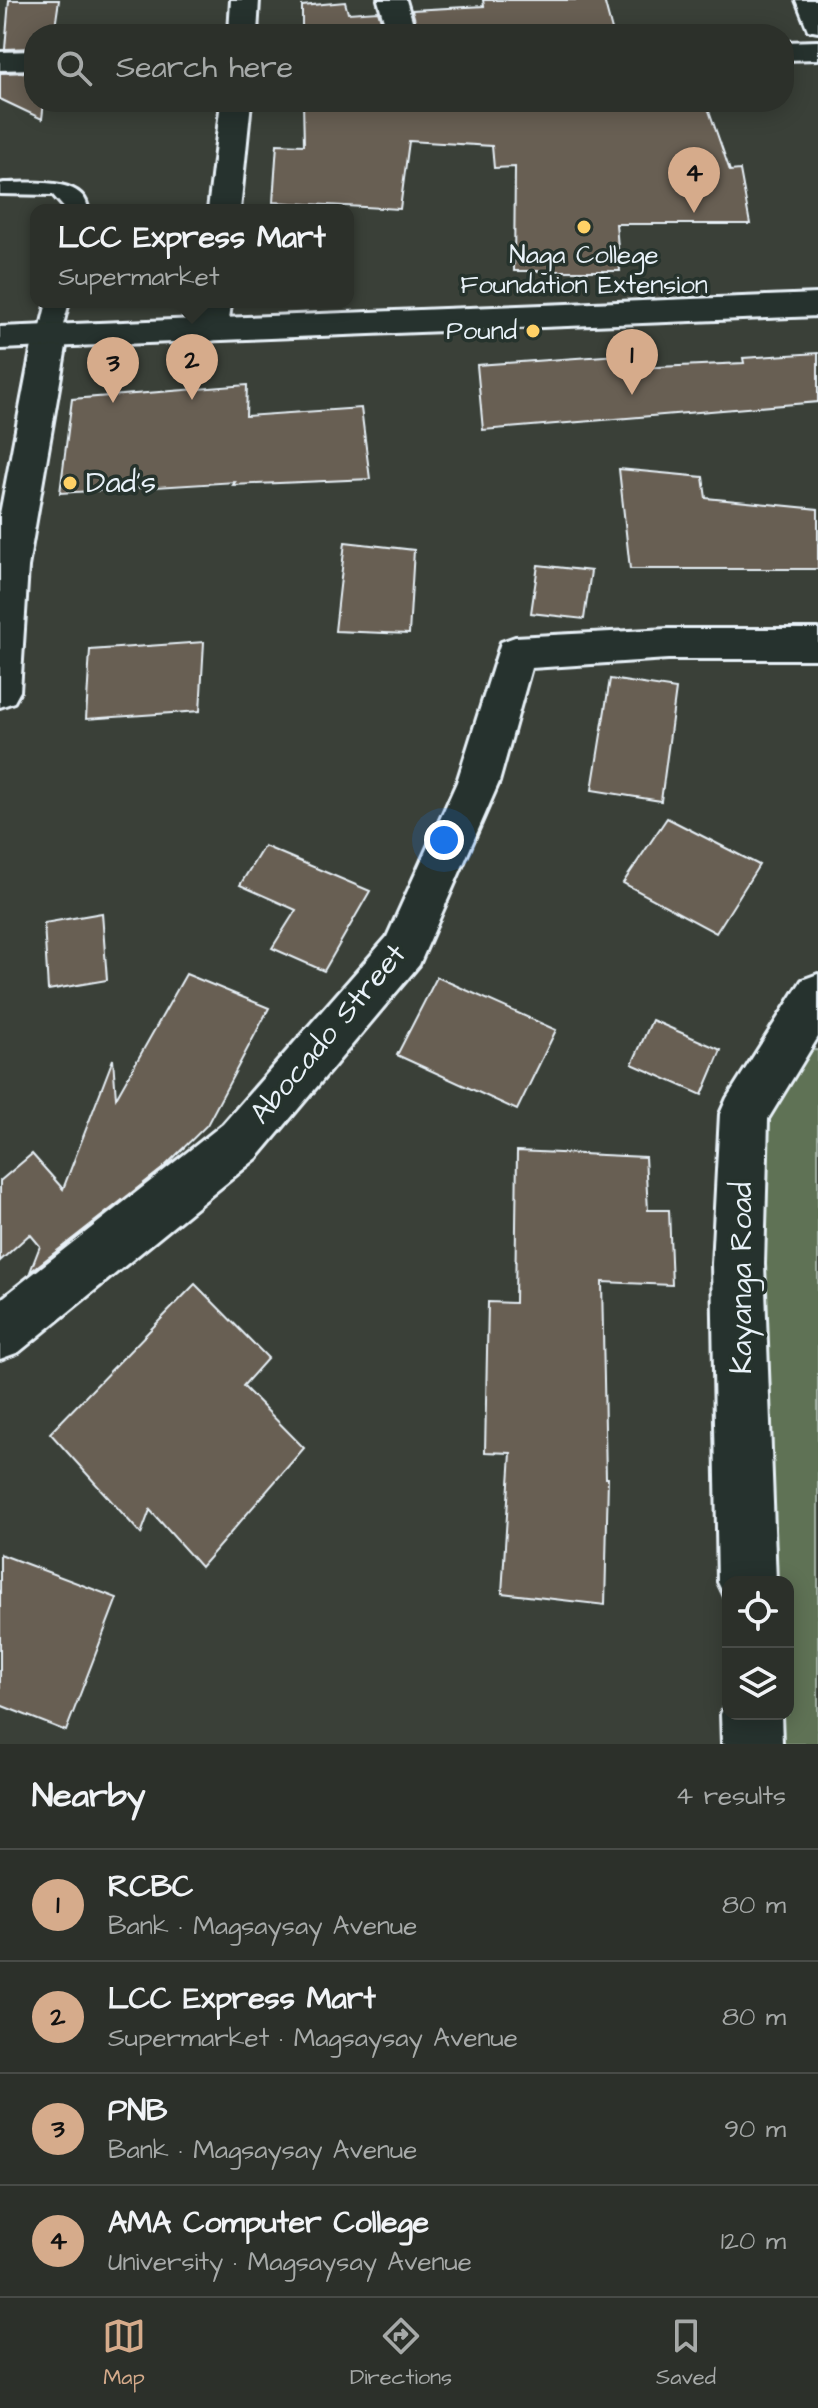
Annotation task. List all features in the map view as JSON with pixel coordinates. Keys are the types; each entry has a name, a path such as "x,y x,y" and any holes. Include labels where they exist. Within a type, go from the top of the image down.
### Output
{"street":[{"path":"244,24 245,0"},
{"path":"392,0 399,24"},
{"path":"810,0 818,24"},
{"path":"794,51 818,50"},
{"path":"0,61 24,60"},
{"path":"225,204 235,112"},
{"path":"0,338 54,318 818,305"},
{"path":"0,691 9,567 54,318"},
{"name":"Abocado Street","path":"0,1333 240,1141 403,951 478,782 515,653 668,644 818,644"},
{"name":"Kayanga Road","path":"747,1576 738,1264 744,1114 800,1051 818,995"},
{"path":"751,1720 752,1744"}],"lane":[{"path":"4,189 58,189 76,204"}],"green space":[{"path":"818,1050 818,1744 756,1744 755,1720 794,1720 794,1576 753,1576 744,1114 781,1051"}],"building":[{"path":"9,0 59,0 55,24 24,24 24,48 5,49"},
{"path":"483,0 604,0 610,24 416,24 412,10 484,6"},
{"path":"345,2 348,13 378,11 382,24 302,24 302,6"},
{"path":"24,72 24,110 0,99 0,73"},
{"path":"27,112 43,112 42,119"},
{"path":"303,112 709,112 730,171 740,170 750,224 616,224 620,271 514,271 515,167 494,168 492,146 409,141 400,209 354,206 354,204 273,202 277,144 304,145"},
{"path":"818,353 818,402 483,430 477,365 632,354 636,368 744,363 743,358"},
{"path":"247,385 246,416 361,408 370,479 233,485 235,482 60,493 72,399"},
{"path":"619,469 703,477 706,498 818,509 818,569 630,569"},
{"path":"345,542 414,550 409,634 335,631"},
{"path":"538,565 591,571 584,619 531,613"},
{"path":"204,642 200,711 86,719 90,650"},
{"path":"610,679 676,689 661,801 592,790"},
{"path":"667,818 759,865 716,933 623,883"},
{"path":"264,846 370,891 324,971 272,948 296,910 240,885"},
{"path":"102,913 107,980 48,990 44,923"},
{"path":"186,974 269,1008 207,1125 162,1169 30,1272 40,1246 30,1234 0,1261 0,1181 32,1154 63,1189 113,1059 116,1098"},
{"path":"437,977 556,1030 517,1110 397,1055"},
{"path":"652,1020 721,1050 702,1095 632,1064"},
{"path":"517,1151 645,1157 648,1210 669,1210 672,1285 602,1282 608,1478 605,1605 502,1593 511,1453 485,1452 488,1302 515,1303"},
{"path":"195,1284 268,1358 243,1386 304,1448 201,1567 150,1510 141,1534 50,1433"},
{"path":"0,1554 117,1598 66,1731 0,1705"}],"place":[{"name":"AMA Computer College","path":"694,213"},
{"name":"Naga College Foundation Extension","path":"584,227"},
{"name":"Pound","path":"533,331"},
{"name":"RCBC","path":"632,395"},
{"name":"LCC Express Mart","path":"192,400"},
{"name":"PNB","path":"113,403"},
{"name":"Dad's","path":"70,483"}]}
